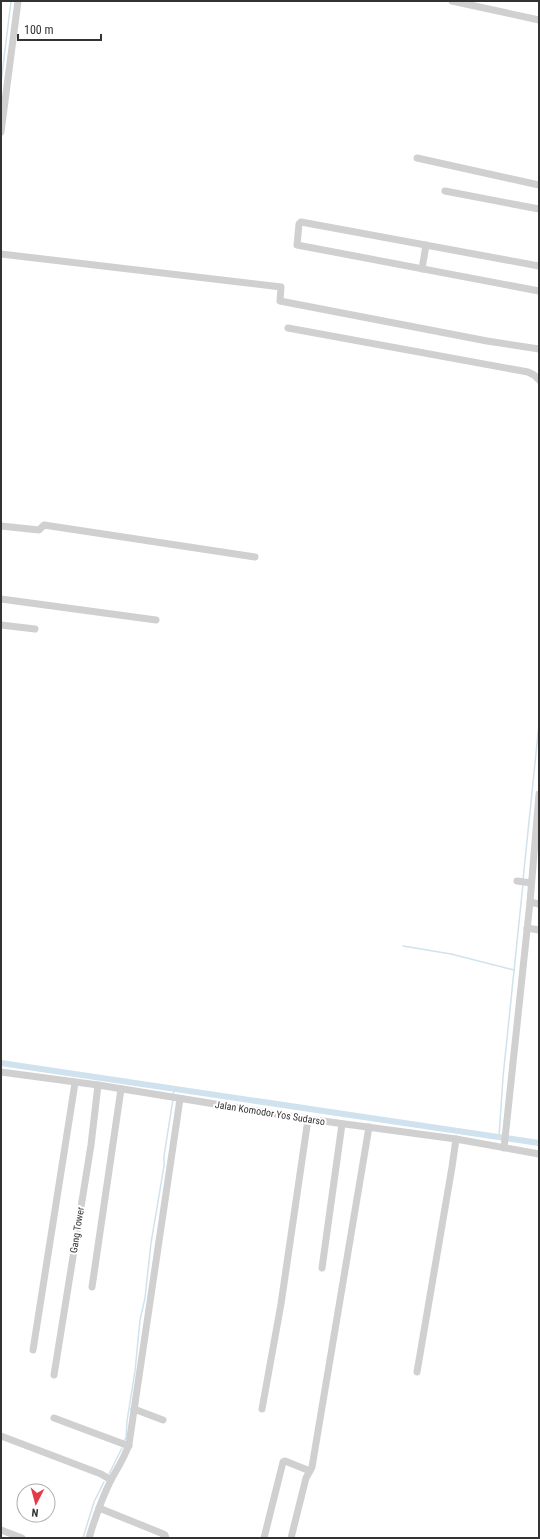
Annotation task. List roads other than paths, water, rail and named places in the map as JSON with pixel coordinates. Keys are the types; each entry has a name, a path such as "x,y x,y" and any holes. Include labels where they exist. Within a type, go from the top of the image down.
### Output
{"street":[{"path":"1,132 3,94 18,1"},
{"path":"452,1 539,20"},
{"path":"417,158 539,185"},
{"path":"445,191 539,209"},
{"path":"539,266 301,222 299,224 297,245 539,291"},
{"path":"422,268 426,245"},
{"path":"1,254 281,287 280,301 539,349"},
{"path":"288,328 528,372 539,380"},
{"path":"1,526 39,530 44,526 255,557"},
{"path":"1,599 156,620"},
{"path":"1,625 36,629"},
{"path":"504,1146 530,902 524,882 536,867 539,794"},
{"path":"530,902 539,904"},
{"path":"527,928 539,930"},
{"name":"Jalan Komodor Yos Sudarso","path":"1,1072 98,1085 308,1119 504,1146 539,1154"},
{"path":"33,1350 75,1083"},
{"name":"Gang Tower","path":"54,1375 88,1160 98,1085"},
{"path":"92,1287 120,1089"},
{"path":"89,1538 99,1508 111,1480 127,1453 129,1446 175,1098"},
{"path":"262,1409 281,1304 308,1119"},
{"path":"322,1268 342,1124"},
{"path":"291,1538 306,1478 312,1466 369,1127"},
{"path":"417,1372 456,1139"},
{"path":"134,1409 163,1420"},
{"path":"54,1418 129,1446"},
{"path":"1,1436 101,1474 111,1480"},
{"path":"264,1538 283,1462 285,1461 310,1471"},
{"path":"99,1508 162,1533 166,1538"},
{"path":"1,1530 22,1538"}],"waterway":[{"path":"1,83 11,1"},
{"path":"523,880 539,724"},
{"path":"499,1137 503,1077 523,884"},
{"path":"403,946 451,954 514,970"},
{"path":"1,1063 539,1143"},
{"path":"173,1096 174,1090"},
{"path":"124,1441 126,1438 140,1320 145,1298 151,1243 164,1166 164,1156 173,1099"},
{"path":"109,1474 122,1448"},
{"path":"83,1538 94,1502 104,1482"}]}
